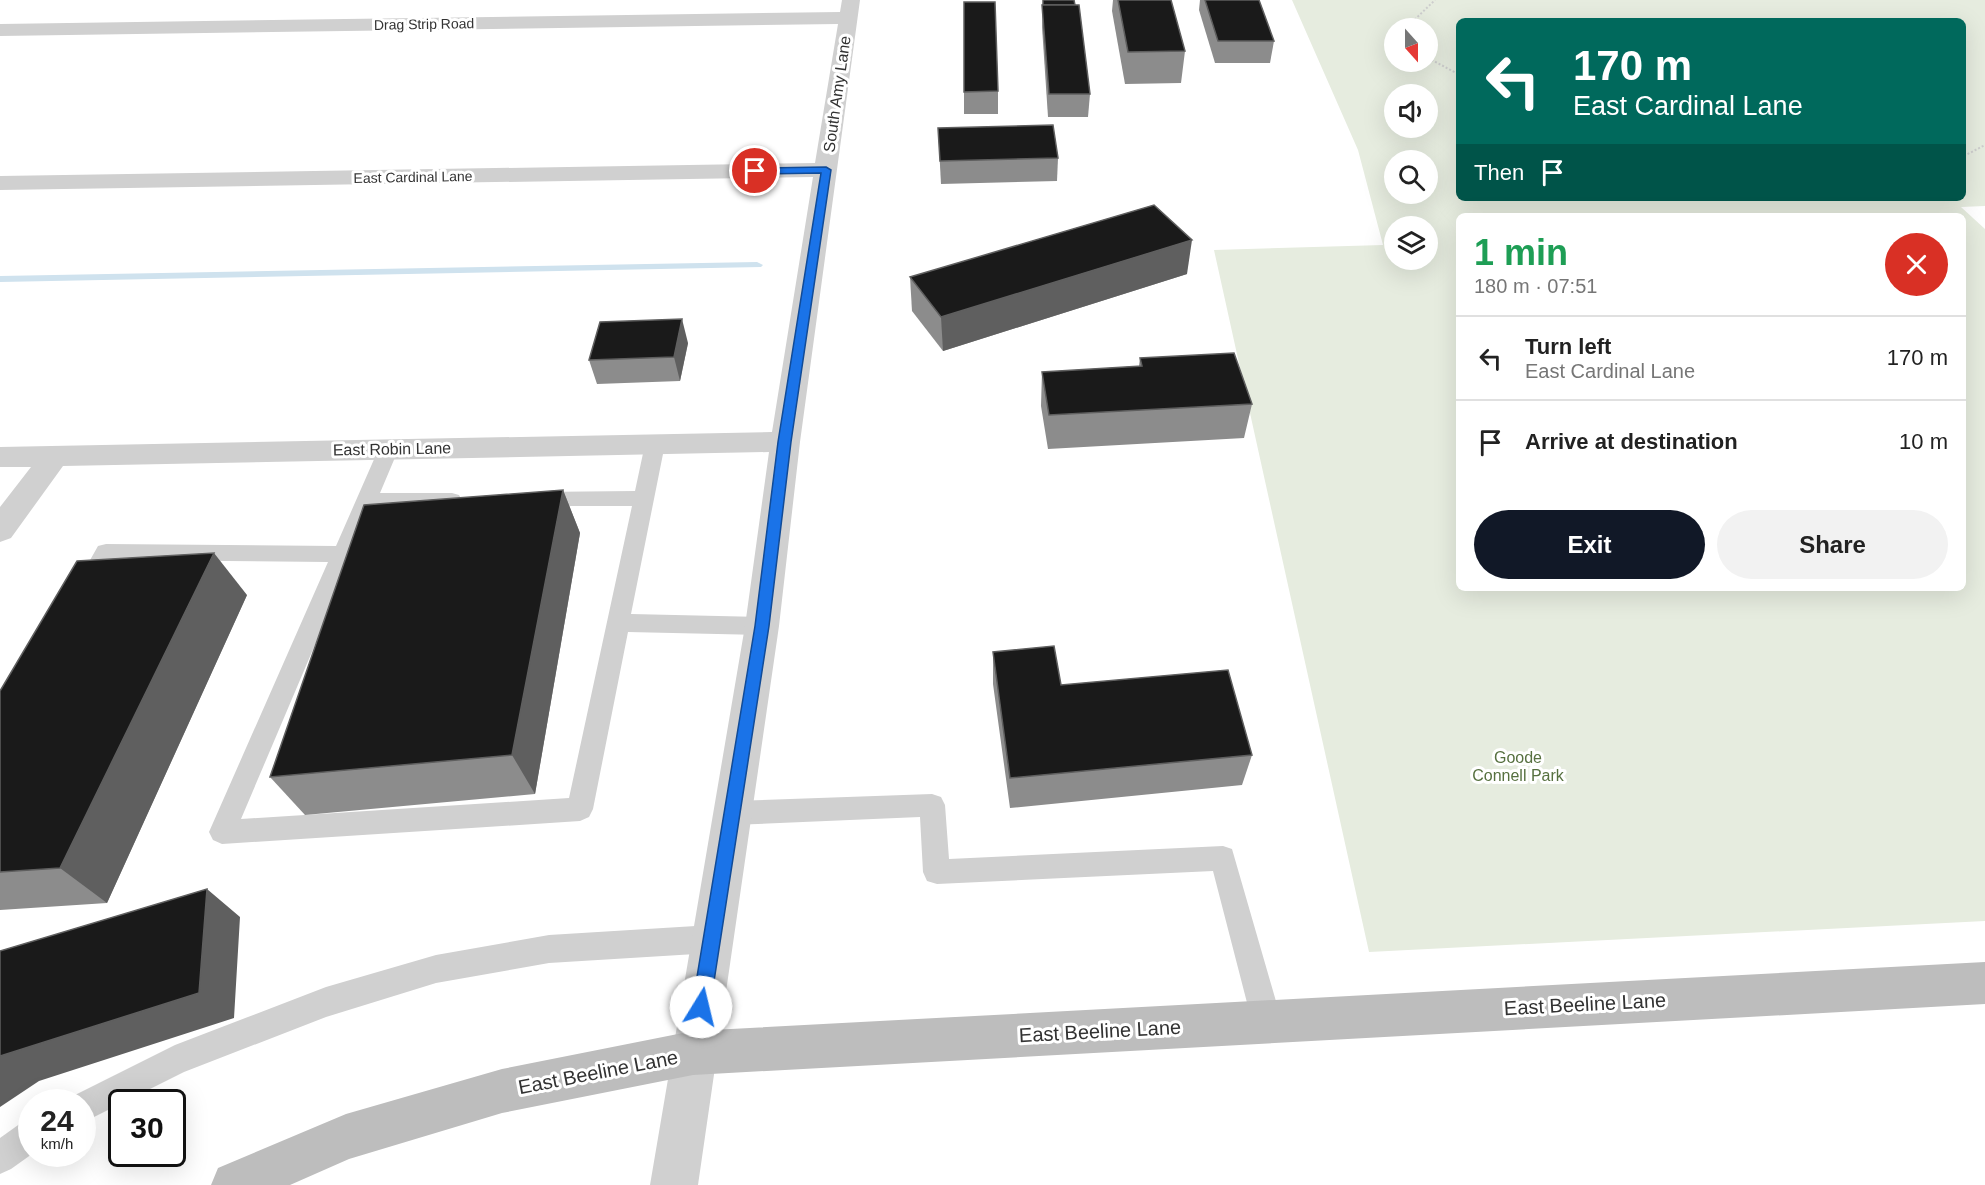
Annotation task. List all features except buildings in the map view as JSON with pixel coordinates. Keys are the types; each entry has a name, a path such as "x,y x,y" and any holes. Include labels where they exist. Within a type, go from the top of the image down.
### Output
{"street":[{"name":"Drag Strip Road","path":"0,30 849,9"},
{"name":"South Amy Lane","path":"674,1185 762,626 784,442 849,9"},
{"name":"East Cardinal Lane","path":"0,183 826,170"},
{"name":"East Robin Lane","path":"0,457 784,442"},
{"path":"0,530 54,457"},
{"name":"East Beeline Lane","path":"234,1185 346,1137 502,1091 693,1053 1985,983"}],"lane":[{"path":"389,448 222,832 579,809 655,444"},
{"path":"517,500 645,498"},
{"path":"365,501 470,500"},
{"path":"77,602 106,552 342,554"},
{"path":"618,623 762,626"},
{"path":"732,813 933,806 936,872 1223,858 1267,1022"},
{"path":"96,1101 175,1060 326,1002 436,969 549,949 712,939"},
{"path":"0,1158 18,1144"}],"path":[{"path":"1416,18 1435,0"},
{"path":"1438,63 1456,73"},
{"path":"1966,155 1985,145"}],"green space":[{"name":"Goode Connell Park","path":"1292,0 1985,0 1985,206 1961,207 1985,229 1985,921 1369,952 1214,250 1383,245 1358,150"}],"waterway":[{"path":"0,279 757,265"}],"route":[{"path":"701,1007 762,626 784,442 826,170 755,171"}]}
